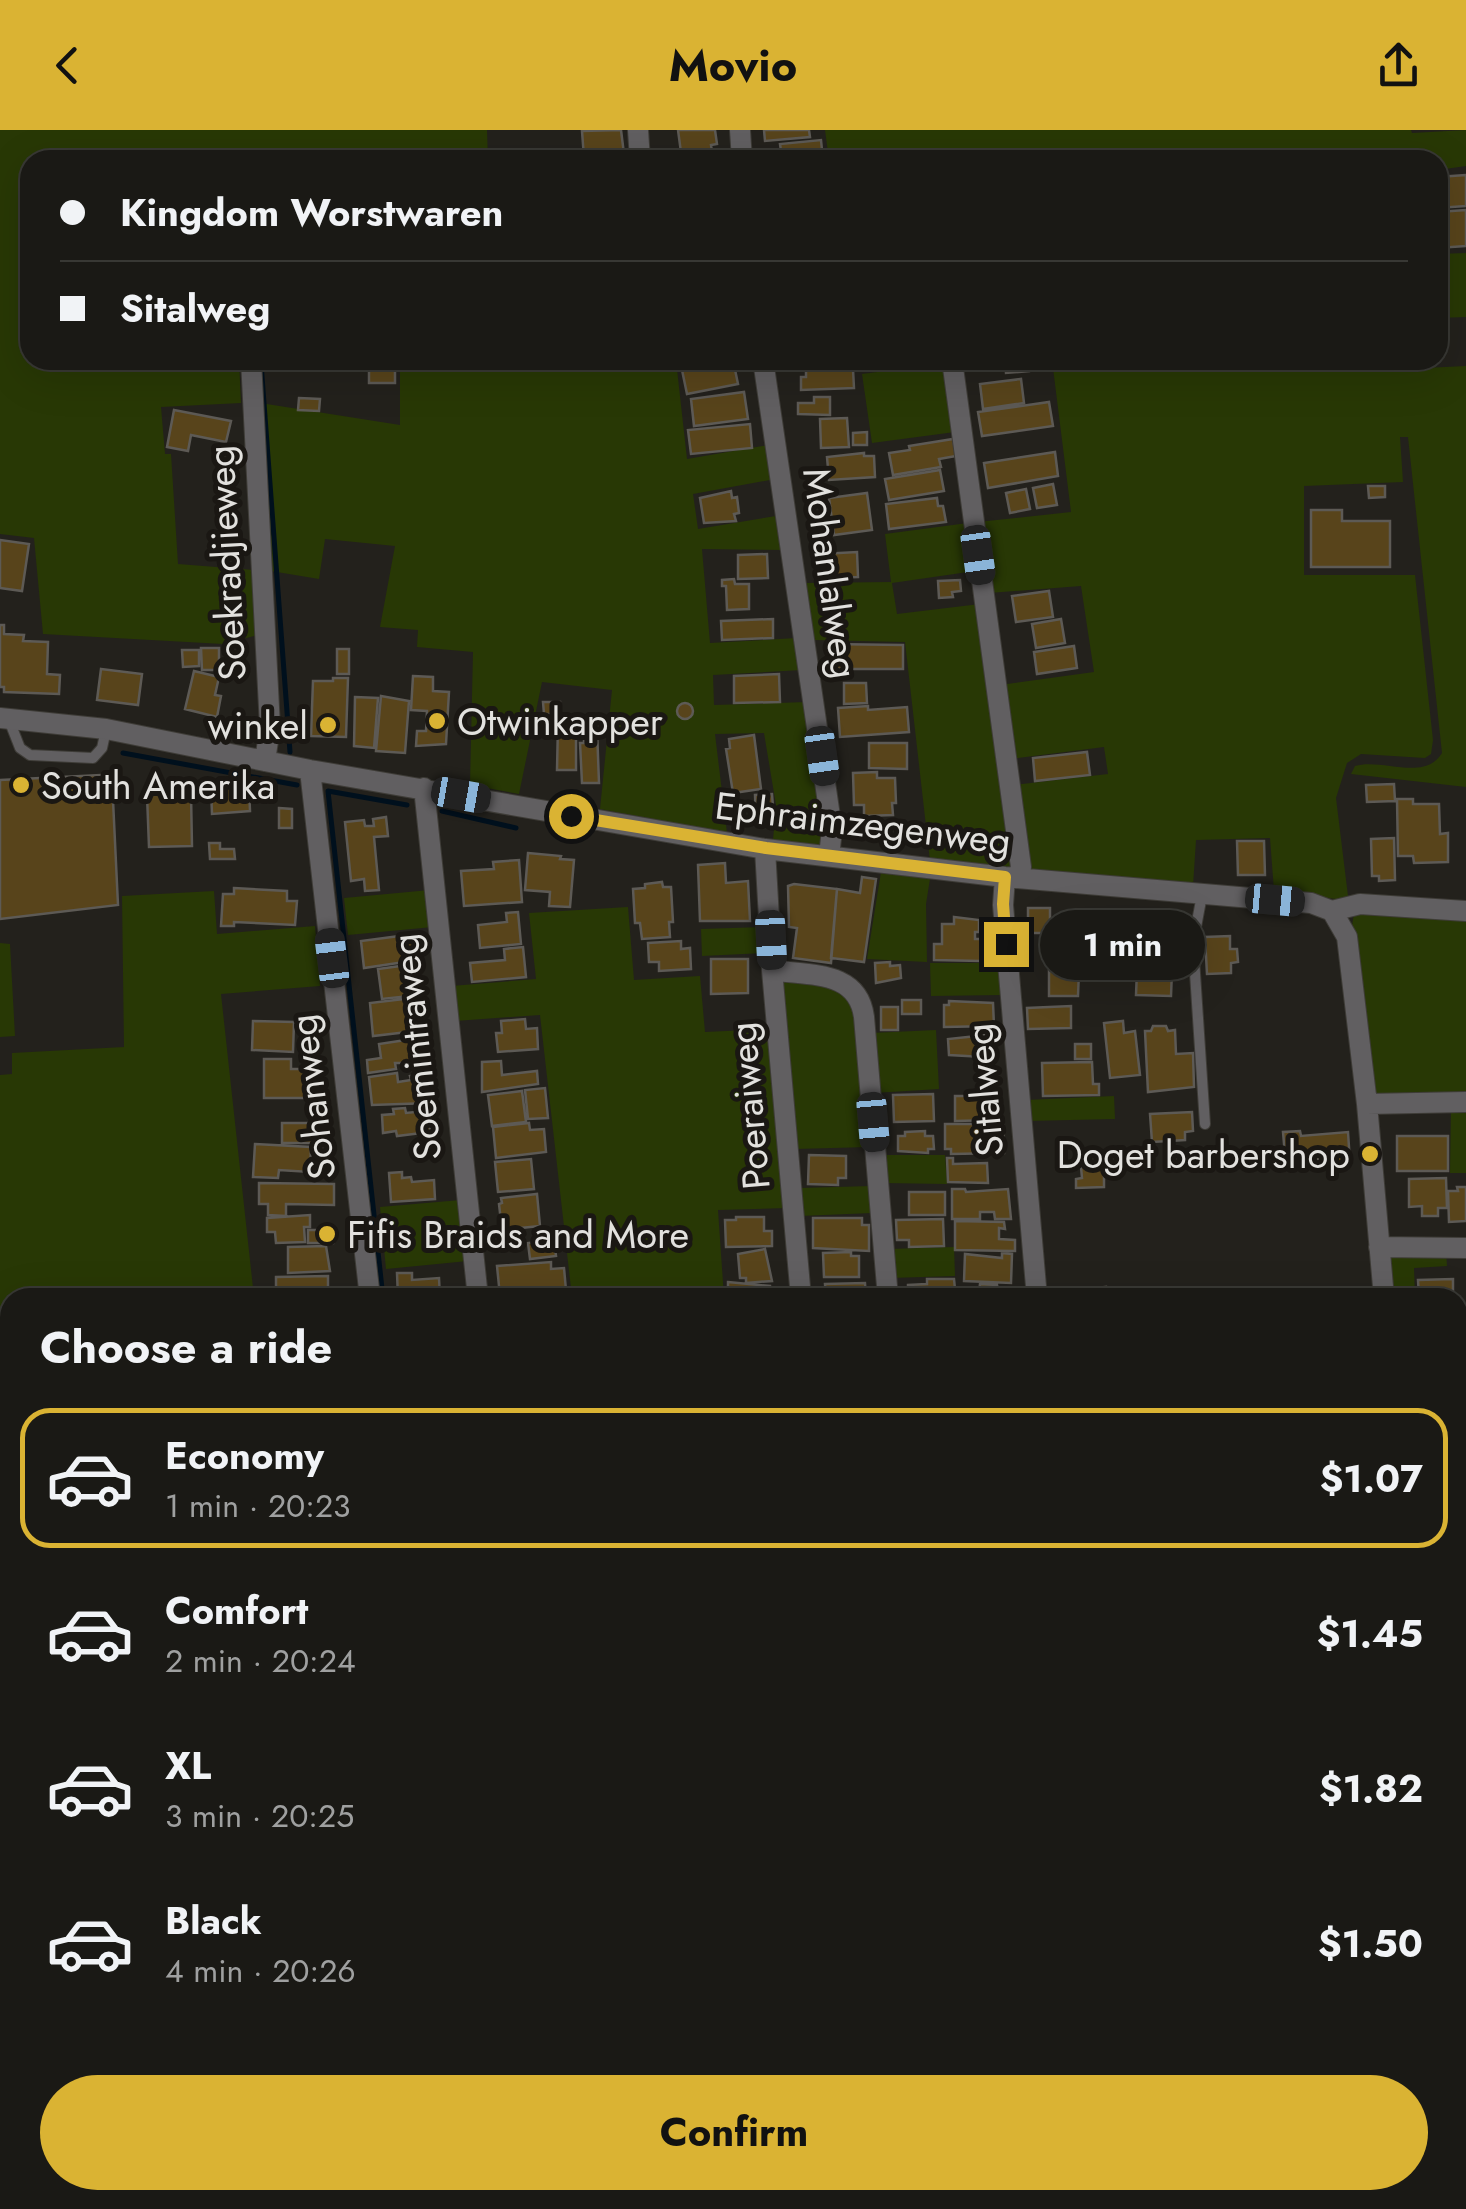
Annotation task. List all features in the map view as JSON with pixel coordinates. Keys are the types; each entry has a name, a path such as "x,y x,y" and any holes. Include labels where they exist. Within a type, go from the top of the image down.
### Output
{"street":[{"name":"Soekradjieweg","path":"252,370 270,728 264,762"},
{"name":"Mohanlalweg","path":"765,370 832,830 829,856"},
{"name":"Sitalweg","path":"953,370 1018,847 1003,904 1036,1288"},
{"name":"Ephraimzegenweg","path":"5,718 106,729 264,762 766,848 1012,877 1311,903 1332,911 1360,904 1466,911"},
{"name":"Sohanweg","path":"310,770 369,1288"},
{"name":"Soemintraweg","path":"424,788 477,1288"},
{"name":"Poeraiweg","path":"766,848 772,970 800,1288"},
{"path":"1332,911 1346,936 1367,1104 1383,1288"},
{"path":"772,970 834,979 855,989 859,996 864,1016 887,1288"},
{"path":"1367,1104 1466,1102"},
{"path":"1379,1247 1466,1248"}],"lane":[{"path":"5,718 20,748 30,755 93,758 102,748 106,729"},
{"path":"1202,894 1193,944 1205,1124"}],"green space":[{"path":"0,130 487,130 488,150 20,150 20,370 239,370 241,403 161,407 165,454 171,454 178,564 254,570 258,635 223,644 43,634 34,538 0,534"},
{"path":"825,130 1466,130 1466,166 1448,169 1448,150 828,150"},
{"path":"1466,253 1466,317 1448,318 1448,254"},
{"path":"1466,366 1466,787 1351,774 1355,766 1366,764 1425,766 1442,753 1408,437 1400,437 1403,482 1304,486 1304,575 1415,575 1433,740 1431,754 1425,758 1361,754 1347,763 1336,798 1348,896 1344,900 1274,891 1270,838 1196,840 1193,886 1034,872 1027,868 1014,785 1108,774 1104,747 1010,759 1000,685 1094,672 1081,586 989,593 978,522 1071,512 1053,370 1448,370 1448,367"},
{"path":"400,370 677,370 687,459 769,445 775,479 693,494 698,529 782,515 788,550 702,549 710,643 797,638 802,670 713,675 714,705 807,702 824,842 818,846 773,840 776,805 764,733 715,734 727,833 600,809 612,690 542,682 519,794 470,785 473,652 417,647 418,630 380,627 395,546 325,539 319,579 265,570 254,402 400,425"},
{"path":"946,370 955,432 872,443 862,374"},
{"path":"968,523 975,571 892,583 897,614 980,604 1011,868 930,861 905,642 813,640 805,583 891,582 885,534"},
{"path":"881,872 930,879 926,904 927,962 867,959"},
{"path":"430,890 433,927 348,935 344,898"},
{"path":"214,891 217,934 315,926 320,986 221,994 253,1288 0,1288 0,1075 12,1074 12,1053 124,1047 122,896"},
{"path":"628,907 634,980 700,976 705,1032 772,1029 787,1208 718,1210 723,1288 571,1288 540,1015 455,1021 451,986 536,979 529,913"},
{"path":"1354,913 1466,916 1466,1096 1374,1093 1352,926"},
{"path":"763,927 764,953 702,956 701,929"},
{"path":"0,943 10,944 15,1036 0,1037"},
{"path":"930,963 1000,963 1003,995 931,996"},
{"path":"783,979 817,981 854,997 869,1147 795,1149"},
{"path":"936,1030 939,1089 874,1093 871,1033"},
{"path":"1114,1096 1115,1119 1027,1121 1026,1100"},
{"path":"1451,1106 1466,1106 1466,1173 1450,1173"},
{"path":"881,1155 945,1155 947,1184 883,1183"},
{"path":"872,1186 872,1213 800,1216 800,1188"},
{"path":"461,1200 468,1261 386,1269 380,1207"},
{"path":"954,1247 955,1276 890,1278 889,1249"},
{"path":"1446,1252 1447,1266 1414,1268 1415,1288 1392,1288 1390,1256"}],"building":[{"path":"621,130 624,150 583,150 582,131"},
{"path":"678,130 715,130 717,144 711,145 712,150 681,150"},
{"path":"764,130 809,130 810,137 765,141"},
{"path":"821,140 822,150 781,150 780,144"},
{"path":"1466,175 1466,206 1448,207 1448,176"},
{"path":"1466,210 1466,246 1448,247 1448,211"},
{"path":"369,370 395,370 395,383 369,383"},
{"path":"682,370 735,370 738,384 687,394"},
{"path":"806,370 853,370 854,388 801,390 801,377 806,377"},
{"path":"1021,379 1024,403 983,409 980,384"},
{"path":"744,392 748,419 694,426 691,399"},
{"path":"814,397 830,397 830,415 798,414 798,403 814,403"},
{"path":"299,398 320,399 319,411 298,410"},
{"path":"1049,402 1053,426 982,436 978,412"},
{"path":"174,410 231,421 226,442 191,435 188,451 167,447"},
{"path":"847,418 849,447 821,448 820,419"},
{"path":"750,424 752,448 691,454 688,430"},
{"path":"867,432 867,445 853,445 853,433"},
{"path":"953,439 956,456 939,459 941,467 893,475 889,453"},
{"path":"1055,452 1058,476 988,488 984,463"},
{"path":"864,453 874,456 875,477 829,480 827,457"},
{"path":"940,470 944,491 889,500 885,479"},
{"path":"1053,484 1057,505 1037,508 1033,488"},
{"path":"1368,486 1385,486 1385,497 1369,498"},
{"path":"1026,489 1030,509 1010,513 1006,493"},
{"path":"731,491 732,498 737,497 736,521 704,523 700,498"},
{"path":"867,493 872,530 834,535 829,498"},
{"path":"937,498 946,522 889,529 886,504"},
{"path":"1311,510 1342,510 1342,521 1390,521 1390,567 1311,567"},
{"path":"0,540 29,544 22,591 0,588"},
{"path":"857,552 858,577 828,578 828,570 821,570 821,554"},
{"path":"767,554 768,578 738,579 738,555"},
{"path":"734,579 735,584 749,584 749,609 727,610 722,580"},
{"path":"960,580 961,591 952,592 953,597 939,598 938,581"},
{"path":"1049,591 1053,617 1016,622 1012,596"},
{"path":"773,619 773,638 722,640 721,621"},
{"path":"1061,619 1065,643 1036,648 1032,624"},
{"path":"0,625 4,625 4,634 24,635 23,641 48,642 47,674 60,675 59,694 4,692 4,687 0,687"},
{"path":"828,644 903,645 903,669 828,669"},
{"path":"1074,646 1077,668 1037,674 1034,652"},
{"path":"201,648 219,648 219,670 202,670"},
{"path":"337,649 349,649 349,674 337,674"},
{"path":"182,650 199,650 199,666 183,667"},
{"path":"225,655 242,659 243,678 221,673"},
{"path":"101,669 142,674 138,705 97,700"},
{"path":"194,671 219,677 215,695 221,696 217,717 185,709"},
{"path":"779,674 780,702 734,703 734,676"},
{"name":"Otwinkapper","path":"413,676 433,677 433,691 449,692 446,744 416,746 417,731 426,731 427,711 411,710"},
{"path":"348,678 346,737 311,736 313,681"},
{"path":"844,683 866,683 867,703 844,704"},
{"path":"381,696 409,701 405,753 376,751"},
{"path":"355,697 378,698 374,748 354,746"},
{"path":"543,702 560,702 560,714 544,714"},
{"path":"685,703 693,711 685,719 677,711"},
{"path":"868,706 868,710 907,707 909,732 840,737 838,708"},
{"path":"558,725 576,725 576,770 557,770"},
{"path":"597,729 599,783 582,783 580,743 584,743 584,730"},
{"path":"754,735 761,789 733,793 726,749 730,748 729,739"},
{"path":"869,743 907,743 907,769 869,768"},
{"path":"1087,752 1090,775 1035,781 1033,758"},
{"path":"877,772 877,778 895,778 893,815 864,816 864,805 854,805 853,773"},
{"path":"100,775 100,780 112,779 118,905 0,919 0,780"},
{"path":"1394,784 1395,801 1367,802 1366,785"},
{"path":"249,786 250,811 212,814 211,789"},
{"path":"191,794 192,846 149,847 147,795"},
{"path":"772,794 774,820 756,821 755,795"},
{"path":"1397,799 1413,799 1413,804 1439,804 1440,834 1448,833 1448,862 1414,863 1413,856 1398,856"},
{"path":"279,808 292,809 292,828 279,828"},
{"path":"386,817 388,836 374,837 379,890 365,891 364,879 351,881 345,822 364,820 365,826 374,826 373,819"},
{"path":"1394,838 1395,880 1379,881 1379,876 1372,876 1371,839"},
{"path":"1237,841 1264,841 1265,875 1238,875"},
{"path":"209,843 220,843 220,849 234,849 235,859 210,859"},
{"path":"528,853 574,860 570,907 549,906 550,892 525,890"},
{"path":"519,860 522,902 464,906 461,871 494,869 493,862"},
{"path":"725,863 726,883 748,881 750,921 700,921 698,865"},
{"path":"862,877 876,879 864,962 831,958 837,889 860,893"},
{"path":"662,882 663,887 671,887 670,937 642,939 640,923 635,923 633,889"},
{"path":"788,886 837,889 831,963 793,958 797,928 789,927"},
{"path":"234,888 287,891 287,901 297,901 295,925 234,922 234,926 221,926 223,894 234,894"},
{"path":"1028,908 1050,908 1050,933 1028,933"},
{"path":"518,912 521,944 480,948 478,925 507,922 506,913"},
{"path":"1087,916 1103,916 1103,926 1112,926 1112,939 1122,939 1123,957 1088,957"},
{"path":"954,917 979,920 975,939 982,939 981,961 934,960 934,944 942,944 942,924 954,924"},
{"path":"1073,922 1073,928 1082,928 1084,949 1059,951 1057,923"},
{"path":"415,934 418,960 364,968 361,941"},
{"path":"1230,936 1230,949 1237,949 1238,962 1231,963 1231,973 1207,974 1205,937"},
{"path":"1138,937 1174,943 1173,971 1137,970"},
{"path":"681,941 681,949 690,948 691,969 659,971 659,962 649,962 648,943"},
{"path":"523,947 526,977 472,982 470,963 505,960 504,949"},
{"path":"711,959 748,959 748,993 711,994"},
{"path":"890,962 890,966 900,965 901,978 876,983 875,963"},
{"path":"415,964 419,995 382,999 378,969"},
{"path":"1137,970 1172,971 1171,996 1136,995"},
{"path":"1049,971 1079,971 1078,996 1049,996"},
{"path":"421,997 425,1030 373,1036 370,1003"},
{"path":"902,1000 921,1000 921,1014 902,1014"},
{"path":"949,1001 993,1003 994,1026 944,1027 944,1005 949,1005"},
{"path":"1071,1006 1071,1028 1028,1029 1027,1008"},
{"path":"881,1007 898,1007 898,1030 881,1030"},
{"path":"525,1019 526,1029 537,1028 538,1049 498,1052 496,1033 502,1033 501,1021"},
{"path":"253,1021 294,1022 293,1052 252,1050"},
{"path":"1123,1021 1124,1033 1135,1031 1140,1075 1110,1078 1104,1023"},
{"path":"1153,1026 1175,1030 1176,1054 1193,1053 1194,1087 1148,1092 1145,1031 1151,1031"},
{"path":"987,1035 988,1051 984,1057 949,1055 948,1039"},
{"path":"426,1037 428,1051 422,1052 423,1063 395,1063 396,1069 368,1073 367,1060 381,1058 379,1044"},
{"path":"1075,1044 1091,1044 1091,1059 1075,1059"},
{"path":"264,1059 291,1059 291,1069 314,1069 313,1098 264,1098"},
{"path":"501,1061 502,1075 537,1071 538,1084 482,1092 482,1062"},
{"path":"1092,1062 1093,1084 1099,1084 1099,1095 1043,1096 1042,1063"},
{"path":"397,1073 398,1082 426,1074 430,1103 372,1105 369,1077"},
{"path":"545,1088 548,1118 528,1119 525,1090"},
{"path":"522,1091 526,1122 492,1126 488,1095"},
{"path":"933,1094 934,1121 894,1122 893,1095"},
{"path":"955,1096 995,1096 996,1120 955,1121"},
{"path":"405,1108 406,1113 435,1110 437,1124 430,1125 430,1132 397,1136 396,1131 383,1133 382,1115"},
{"path":"1192,1112 1193,1131 1185,1132 1185,1140 1152,1142 1150,1114"},
{"path":"282,1123 325,1123 325,1143 282,1143"},
{"path":"529,1123 530,1130 544,1129 546,1152 496,1158 493,1127"},
{"path":"945,1124 1003,1124 1004,1153 951,1154 951,1149 945,1149"},
{"path":"925,1131 925,1136 933,1136 934,1149 928,1149 928,1153 898,1151 898,1136"},
{"path":"1300,1131 1301,1136 1348,1132 1350,1162 1325,1164 1324,1159 1305,1160 1305,1165 1286,1167 1283,1132"},
{"path":"1397,1136 1448,1136 1448,1171 1397,1171"},
{"path":"255,1144 311,1147 310,1172 279,1170 278,1178 253,1177"},
{"path":"809,1155 846,1156 846,1178 838,1178 838,1185 808,1184"},
{"path":"947,1158 953,1158 953,1164 987,1163 988,1183 948,1182"},
{"path":"531,1159 534,1189 498,1192 495,1162"},
{"path":"1081,1167 1104,1167 1104,1187 1076,1188 1076,1179 1082,1178"},
{"path":"402,1172 402,1178 411,1177 412,1182 434,1180 435,1199 391,1202 389,1173"},
{"path":"1446,1178 1447,1208 1438,1208 1438,1216 1422,1216 1422,1206 1409,1207 1409,1179"},
{"path":"259,1183 334,1184 334,1205 286,1204 286,1216 268,1215 268,1204 259,1204"},
{"path":"1457,1187 1466,1187 1466,1221 1449,1222 1448,1191 1458,1191"},
{"path":"952,1189 1008,1189 1011,1219 995,1219 994,1212 980,1212 980,1219 952,1219"},
{"path":"909,1192 945,1192 945,1215 909,1215"},
{"path":"537,1194 540,1226 502,1230 501,1198"},
{"path":"310,1215 310,1227 304,1227 305,1242 276,1243 275,1232 267,1232 267,1218"},
{"path":"764,1217 764,1231 772,1231 772,1246 726,1247 725,1220"},
{"path":"813,1218 862,1218 862,1225 869,1225 869,1251 813,1248"},
{"path":"943,1219 944,1246 909,1247 909,1240 897,1240 896,1220"},
{"path":"955,1221 1004,1222 1005,1229 999,1228 999,1239 1015,1240 1015,1251 955,1250"},
{"path":"308,1230 333,1230 333,1243 308,1243"},
{"path":"554,1240 556,1256 530,1259 528,1243"},
{"path":"326,1246 330,1271 288,1273 288,1247"},
{"path":"765,1249 772,1281 746,1283 746,1278 740,1278 738,1254"},
{"path":"851,1252 851,1256 859,1256 859,1277 824,1277 823,1253"},
{"path":"1002,1253 1012,1254 1011,1283 964,1281 965,1254 1002,1258"},
{"path":"551,1262 551,1269 564,1268 566,1288 499,1288 497,1266"},
{"path":"397,1273 412,1273 412,1280 439,1278 440,1288 398,1288"},
{"path":"328,1276 328,1288 276,1288 276,1277"},
{"path":"927,1279 954,1279 955,1288 908,1288 927,1284"},
{"path":"1453,1279 1453,1288 1418,1288 1418,1280"},
{"path":"728,1282 770,1286 770,1288 728,1288"},
{"path":"865,1283 865,1288 825,1288 825,1284"}],"waterway":[{"path":"262,370 290,752"},
{"path":"123,753 297,785"},
{"path":"382,1288 328,791 407,805"},
{"path":"442,811 516,828"}],"place":[{"name":"Otwinkapper","path":"437,721"},
{"name":"winkel","path":"328,725"},
{"name":"South Amerika","path":"21,785"},
{"name":"Doget barbershop","path":"1370,1154"},
{"name":"Fifis Braids and More","path":"327,1234"}],"route":[{"path":"571,816 766,848 1005,877 1006,944"}]}
